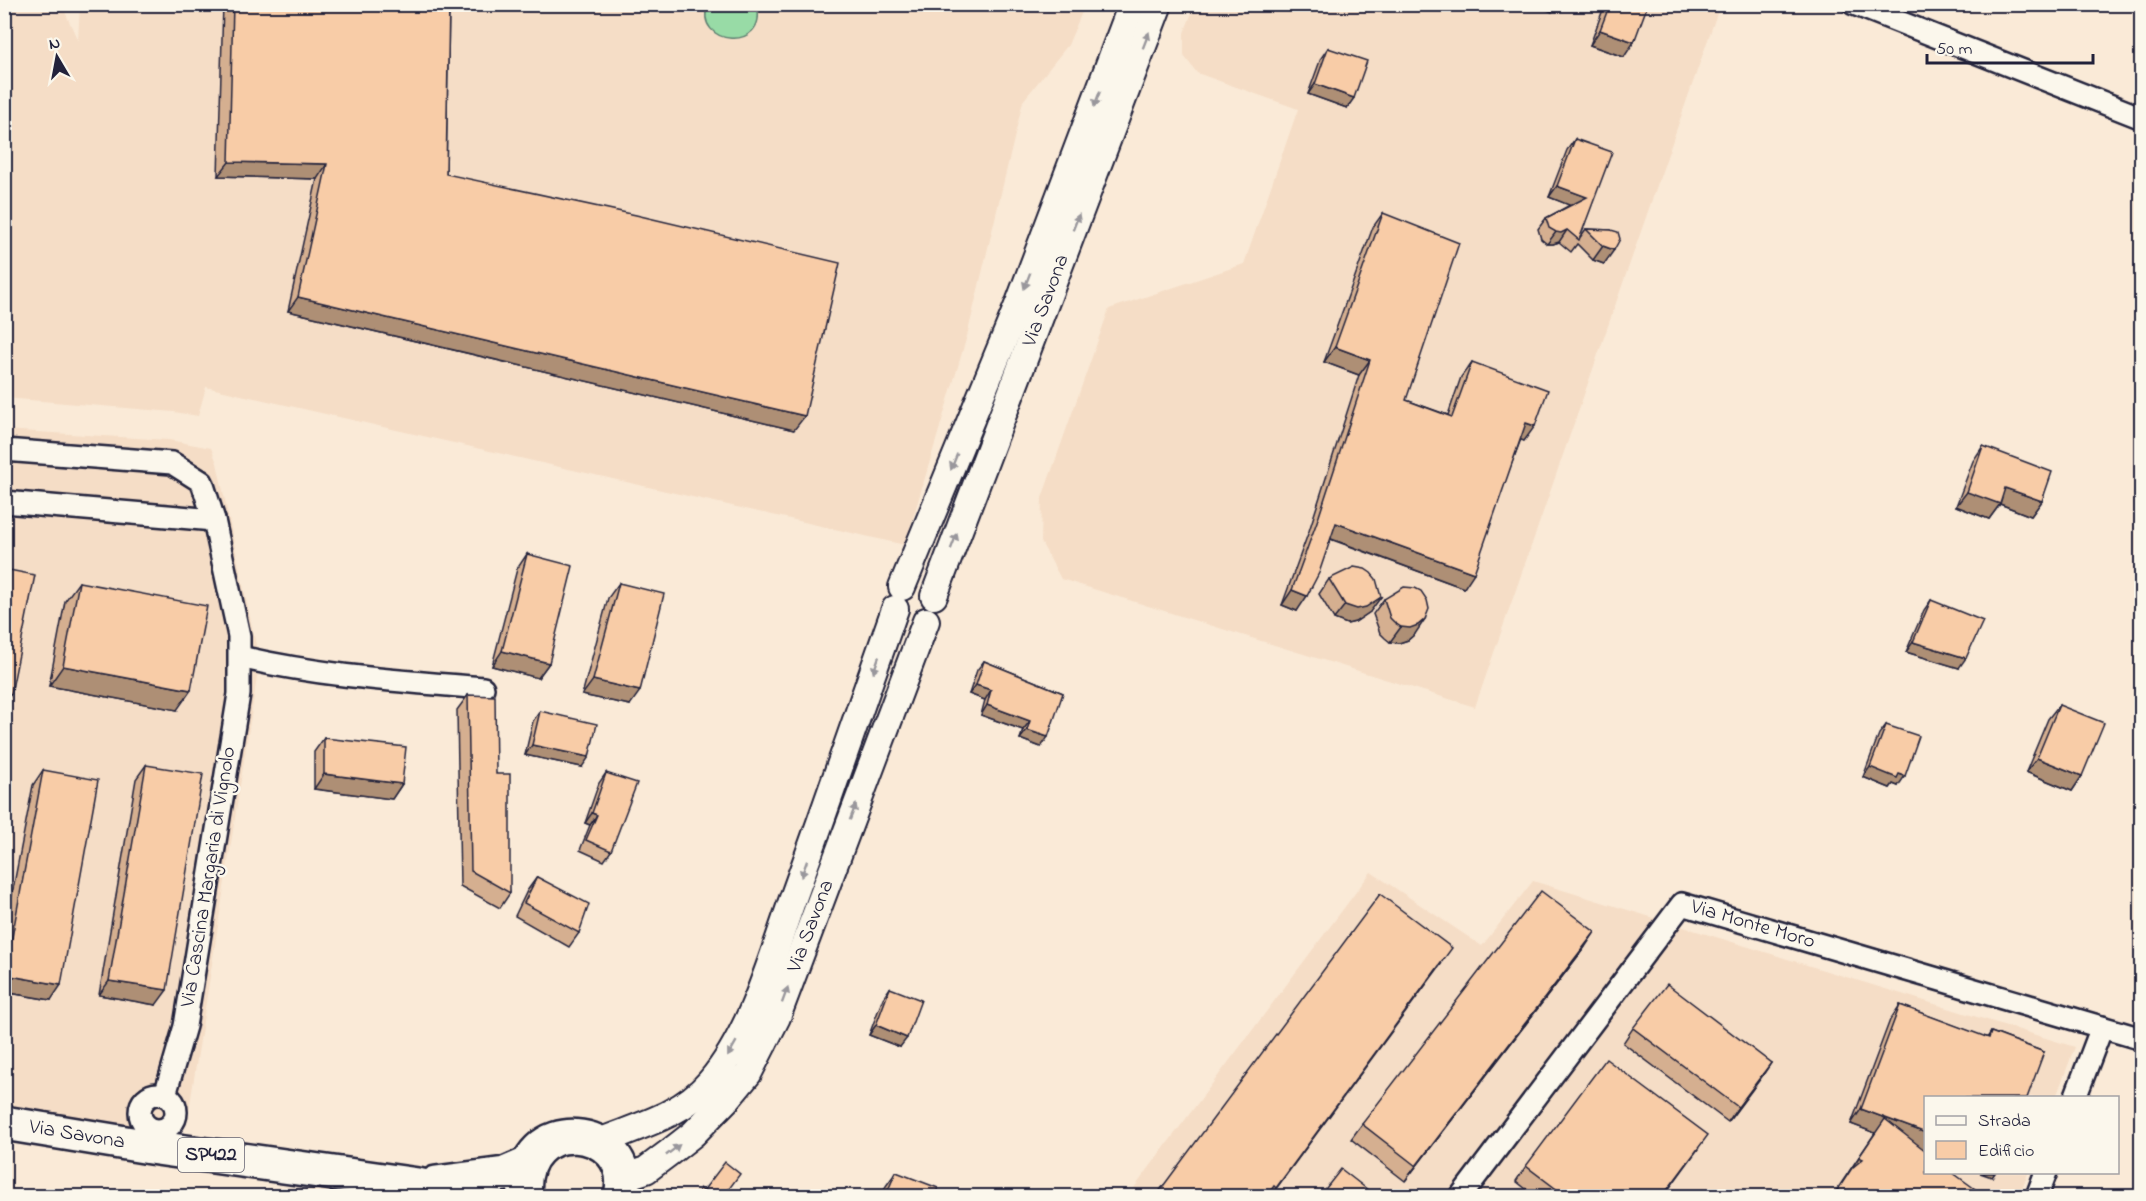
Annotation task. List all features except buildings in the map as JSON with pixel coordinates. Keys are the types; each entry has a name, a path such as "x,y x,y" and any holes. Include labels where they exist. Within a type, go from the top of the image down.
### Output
{"main road":[{"name":"Via Savona","path":"4,1123 152,1139 418,1185 468,1197"},
{"name":"SP422","path":"528,1164 537,1150 551,1140 567,1135 583,1136 599,1142"},
{"path":"599,1142 618,1164 622,1187"},
{"path":"525,1197 524,1180 528,1164"},
{"name":"Via Savona","path":"418,1185 505,1174 528,1164"}],"street":[{"name":"Via Savona","path":"599,1142 676,1110 709,1083 732,1051 766,975 899,598 1019,303 1132,4"},
{"name":"Via Savona","path":"934,596 1159,4"},
{"path":"1854,4 2142,118"},
{"name":"Via Cascina Margaria di Vignolo","path":"4,450 172,463 202,482 214,520 236,619 240,657 239,694 185,1026 165,1095 175,1104 177,1117 168,1128 152,1139"},
{"path":"4,502 214,520"},
{"name":"Via Savona","path":"622,1187 693,1134 748,1074 777,1017 926,621"},
{"path":"240,657 371,679 483,688"},
{"name":"Via Monte Moro","path":"1461,1197 1682,904 2142,1039"},
{"path":"2076,1096 2102,1027"},
{"path":"2037,1197 2046,1174"}],"shaded area":[{"path":"80,4 1085,5 1068,45 1023,101 967,336 905,545 206,387 198,416 5,398 4,5 62,5 78,41"},
{"path":"1195,5 1720,5 1475,707 1061,579 1041,542 1042,498 1109,309 1244,264 1298,109 1197,73 1184,56 1184,33"},
{"path":"4,430 169,440 211,448 217,463 256,645 258,671 187,1123 175,1135 5,1106"},
{"path":"1371,872 1482,946 1533,881 2075,1047 2056,1096 1924,1096 1924,1174 2028,1174 2019,1196 1128,1196"}],"green space":[{"path":"708,4 757,5 758,20 752,31 743,37 731,38 720,35 711,29 706,18"}]}
